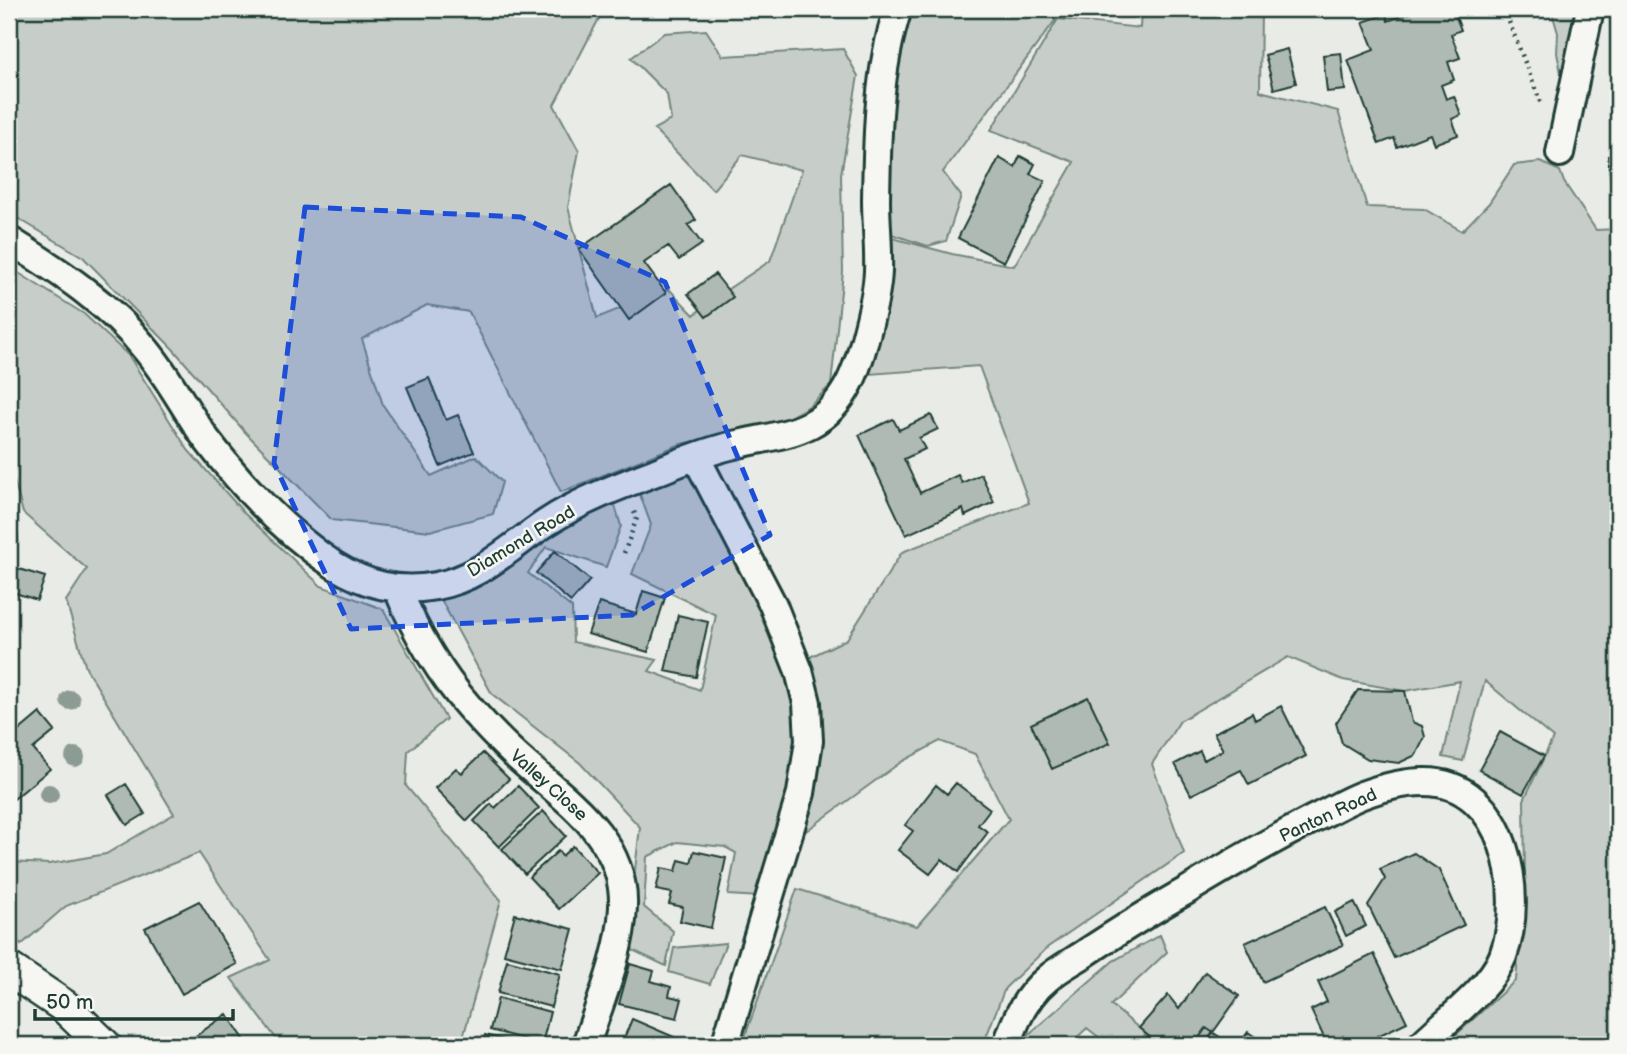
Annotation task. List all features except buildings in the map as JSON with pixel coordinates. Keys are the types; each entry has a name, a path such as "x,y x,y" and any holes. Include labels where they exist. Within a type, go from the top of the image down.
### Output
{"street":[{"name":"Diamond Road","path":"9,240 43,261 119,318 147,350 206,439 245,485 296,536 335,565 363,581 398,590 439,586 477,571 505,555 549,521 621,486 726,446 783,436 806,427 825,415 840,400 859,358 878,273 877,125 891,31 898,9"},
{"path":"1560,153 1590,9"},
{"path":"696,457 773,606 799,671 807,703 809,741 801,793 725,1045"},
{"name":"Valley Close","path":"398,590 422,641 457,693 513,753 580,811 610,851 621,881 623,906 613,957 586,1045"},
{"name":"Panton Road","path":"1007,1045 1020,1011 1034,991 1049,977 1136,920 1272,840 1362,795 1406,783 1434,782 1454,786 1474,799 1488,814 1509,864 1511,907 1502,958 1477,992 1421,1045"},
{"path":"9,970 64,1006 104,1045"}],"path":[{"path":"1504,9 1560,153"},
{"path":"621,486 637,518 624,553"}],"highlighted area":[{"path":"305,207 521,217 665,282 770,535 632,615 351,629 274,463"}],"shaded area":[{"path":"9,9 604,9 554,105 579,151 568,207 597,318 669,289 694,315 710,301 770,261 802,170 742,155 713,190 654,129 671,120 667,94 631,58 664,33 706,30 723,56 843,49 858,76 841,174 843,272 831,385 809,406 775,425 681,444 561,492 469,312 427,305 362,339 383,405 431,476 476,456 502,482 493,514 430,531 332,520 246,433 173,349 83,257 9,213"},
{"path":"906,9 1061,9 943,172 961,196 946,241 928,246 888,233 883,122"},
{"path":"1141,9 1263,9 1260,91 1338,111 1367,207 1424,209 1462,231 1489,203 1514,165 1540,162 1560,171 1564,182 1596,230 1618,229 1618,1045 1445,1045 1516,980 1525,879 1524,800 1553,738 1485,681 1463,761 1443,757 1460,681 1405,691 1343,680 1288,657 1180,721 1152,764 1184,853 1048,947 1005,988 983,1045 742,1045 797,889 917,926 1009,819 975,754 940,741 901,762 795,839 806,659 847,639 902,552 1029,503 979,366 869,374 888,273 889,237 952,254 1014,266 1074,162 991,130 1058,19 1140,28"},
{"path":"1551,9 1582,9 1565,93 1557,53 1558,33"},
{"path":"9,267 84,314 129,356 188,450 245,514 321,586 383,609 446,719 408,751 406,786 501,900 461,1045 281,1045 231,978 270,960 199,853 66,906 21,945 9,931 9,862 49,864 106,854 174,814 86,668 66,601 87,569 23,513 9,462"},
{"path":"690,474 760,608 798,709 795,760 761,897 728,895 736,853 725,847 677,842 647,857 644,907 673,931 666,966 626,947 640,827 580,763 492,694 439,596 524,558 563,525 614,502 621,526 606,567 546,547 528,573 572,608 573,642 657,660 649,671 700,690 716,615 632,574 651,525 638,489"},
{"path":"1160,935 1167,952 1111,1005 1146,1034 1136,1045 1109,1045 1087,1028 1069,1045 1028,1045 1029,1034 1113,961"},
{"path":"726,943 710,984 669,972 674,948"}]}
